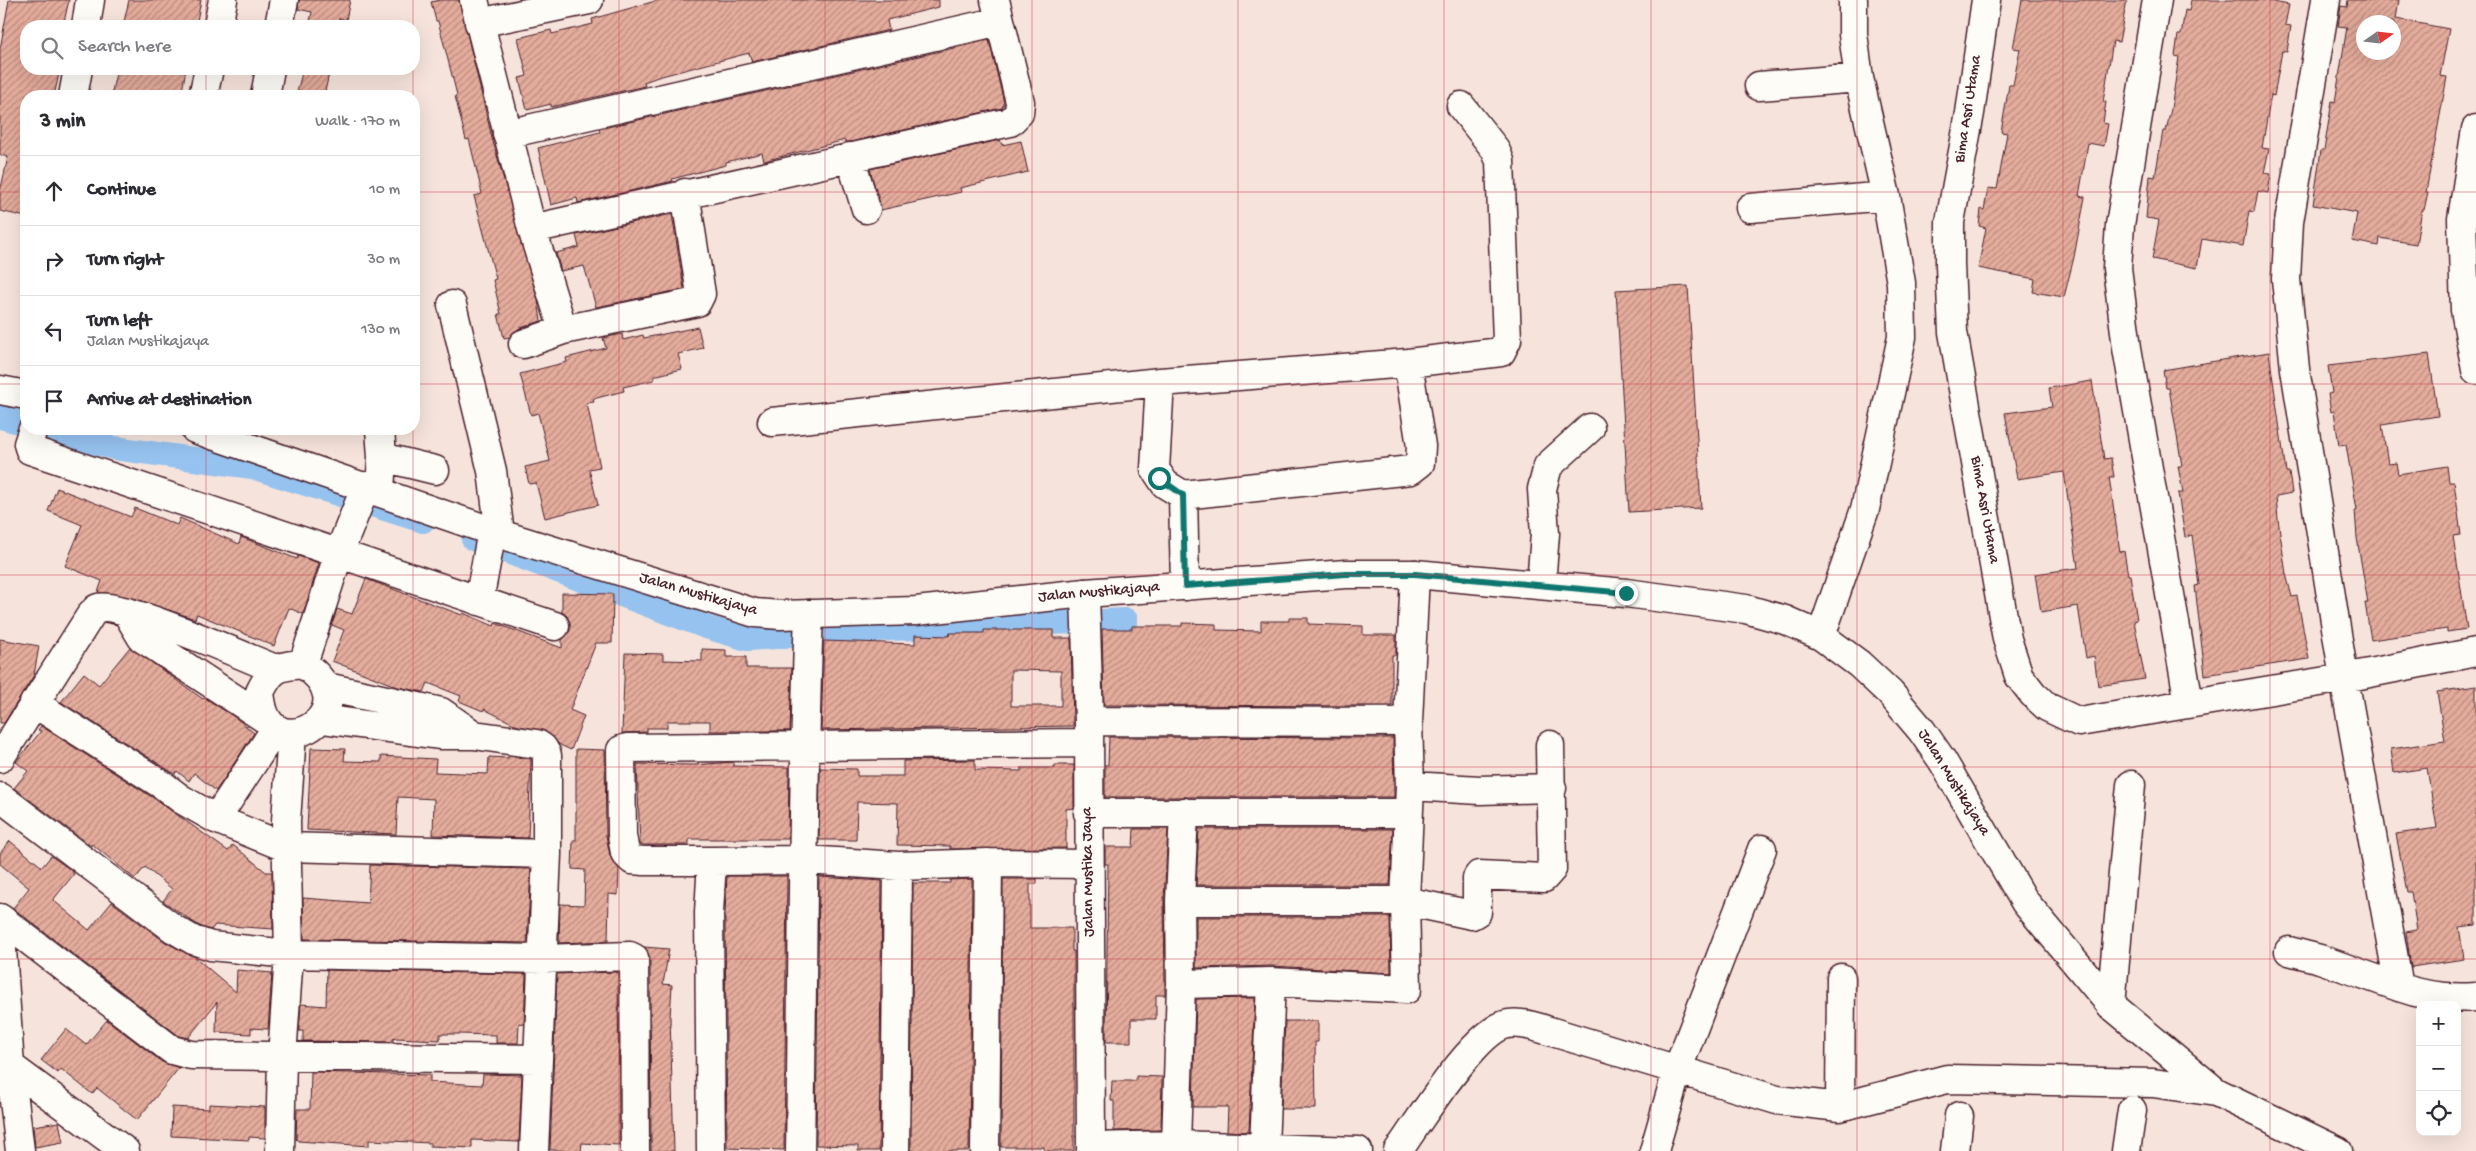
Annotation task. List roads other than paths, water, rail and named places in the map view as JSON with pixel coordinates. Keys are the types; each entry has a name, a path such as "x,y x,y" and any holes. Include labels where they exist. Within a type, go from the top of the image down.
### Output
{"street":[{"path":"87,20 90,0"},
{"path":"219,20 223,0"},
{"path":"279,20 284,0"},
{"path":"563,330 532,229 506,134 476,12 590,0"},
{"path":"1821,636 1865,509 1902,338 1901,283 1886,196 1859,78 1853,34 1853,0"},
{"name":"Bima Asri Utama","path":"1986,0 1970,113 1950,222 1953,332 2007,639 2019,676 2033,694 2047,707 2079,722 2344,678 2476,652"},
{"path":"2157,0 2120,224 2117,268 2127,348 2190,703"},
{"path":"2326,0 2289,222 2286,279 2295,369 2344,678 2399,987"},
{"path":"506,134 997,11 1020,102 1019,114 1010,122 685,193 532,229"},
{"path":"74,90 77,75"},
{"path":"205,90 208,75"},
{"path":"266,90 269,75"},
{"path":"1760,86 1859,78"},
{"path":"772,422 1160,382 1408,363 1501,352 1508,340 1500,161 1495,149 1461,106"},
{"path":"2476,129 2462,219 2469,265 2465,310 2476,370"},
{"path":"850,157 866,209"},
{"path":"523,344 563,330 697,302 701,294 685,193"},
{"path":"1750,208 1886,196"},
{"path":"452,305 492,471 496,533 480,601"},
{"path":"1160,382 1156,469 1165,484 1183,495 1411,470 1420,463 1421,446 1408,363"},
{"path":"0,390 20,394"},
{"path":"1541,584 1545,534 1542,489 1548,466 1590,428"},
{"path":"32,435 28,448 30,450 556,626"},
{"name":"Jalan Mustikajaya","path":"213,435 496,533 755,613 809,614 916,611 1085,593 1346,574 1415,574 1541,584 1746,609 1786,620 1821,636 1859,664 1890,694 1922,731 1942,760 2025,902 2110,1005 2216,1092 2338,1151"},
{"path":"303,664 339,553 373,489 382,457 380,435"},
{"path":"382,457 435,470"},
{"path":"1183,495 1185,586"},
{"path":"1181,984 1271,982 1405,990 1409,986 1405,901 1407,814 1410,786 1408,722 1415,574"},
{"name":"Jalan Mustika Jaya","path":"1085,593 1091,1149"},
{"path":"0,758 92,613 98,608 107,608 127,613 150,619 275,669 303,664 317,674 326,686 327,703 322,719 310,729 278,727 142,638 127,613"},
{"path":"800,1151 805,860 803,747 809,614"},
{"path":"275,669 260,692 278,727 285,847 289,954 282,1057 280,1151"},
{"path":"326,686 441,712 474,735"},
{"path":"34,703 164,786 181,799 216,819 285,847 547,854"},
{"path":"322,719 439,736 474,735 537,744 547,754 547,854 534,1151"},
{"path":"1089,864 988,863 898,866 805,860 632,860 625,853 622,835 621,750 627,748 803,747 1088,732 1408,722"},
{"path":"216,819 278,727"},
{"path":"1180,901 1405,901 1472,915 1477,912 1476,878 1479,875 1544,878 1552,869 1550,745"},
{"path":"2110,1005 2131,785"},
{"path":"1410,786 1480,790 1552,788"},
{"path":"0,797 174,929 193,940 211,946 289,954 543,959 630,956 634,958 634,1151"},
{"path":"1184,812 1180,901 1181,984 1190,1147"},
{"path":"1088,813 1407,814"},
{"path":"1654,1151 1677,1071 1762,849"},
{"path":"711,1151 709,913 712,861"},
{"path":"986,1151 988,863"},
{"path":"895,1151 898,866"},
{"path":"0,919 172,1050 206,1056 537,1059"},
{"path":"0,919 10,1066 20,1151"},
{"path":"2289,951 2320,959 2417,993 2459,999 2476,997"},
{"path":"1840,1107 1841,978"},
{"path":"1271,982 1281,1149"},
{"path":"1398,1151 1468,1055 1490,1033 1507,1024 1528,1025 1776,1100 1840,1107 1947,1079 2153,1084 2216,1092"},
{"path":"10,1066 125,1151"},
{"path":"2126,1151 2132,1110"},
{"path":"1955,1151 1959,1116"},
{"path":"1091,1149 1190,1147 1358,1151"}],"waterway":[{"path":"0,417 20,422"},
{"path":"66,435 114,448 252,467 423,521"},
{"path":"473,539 706,627 747,639 889,629 1126,620"}]}
